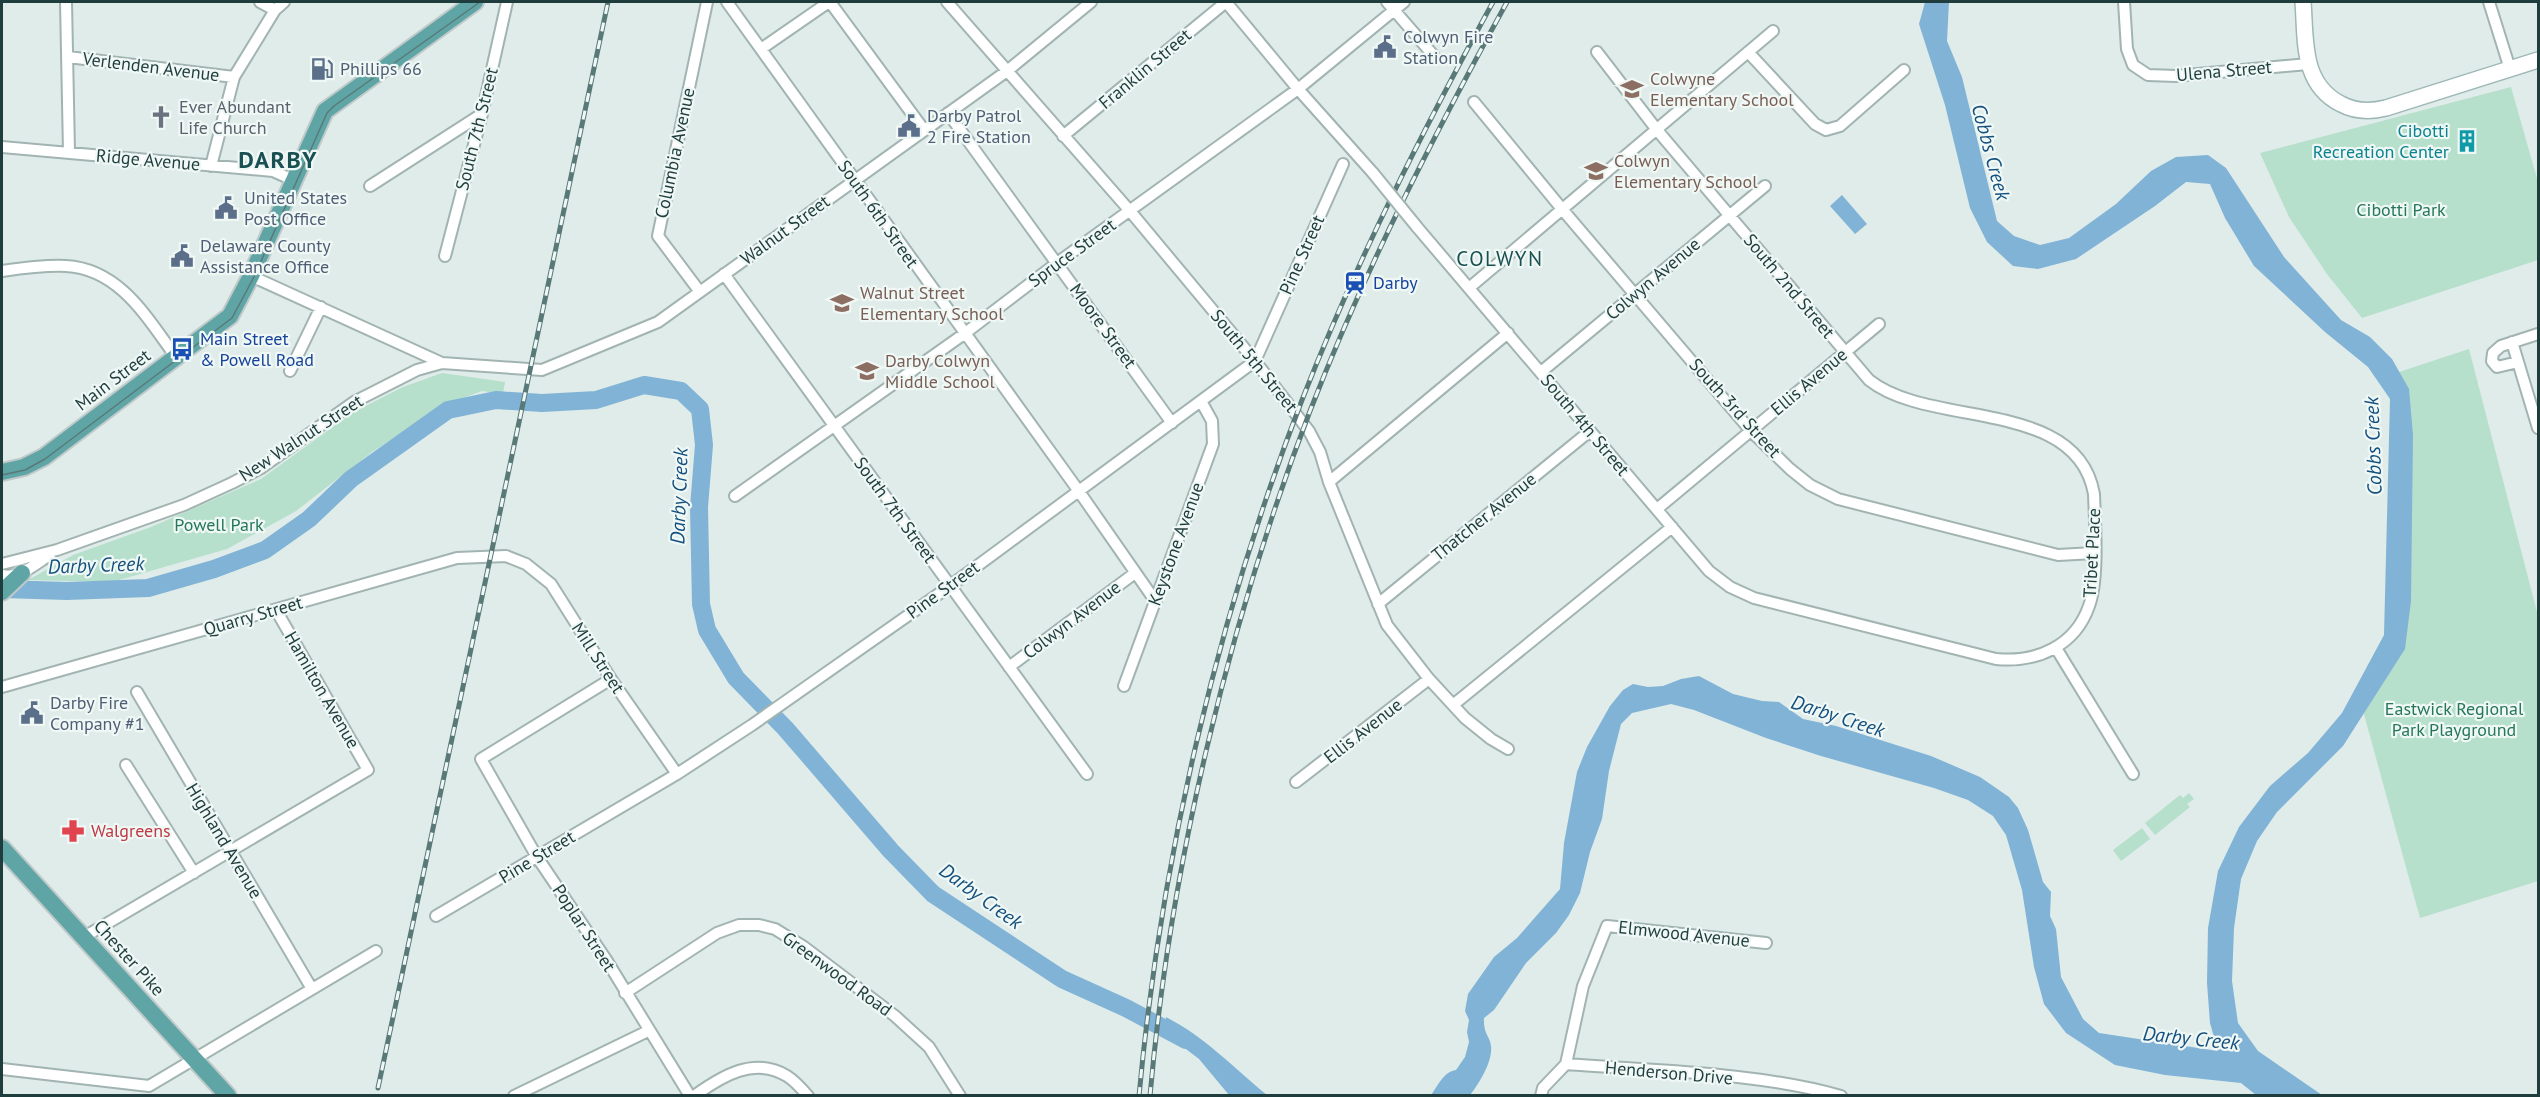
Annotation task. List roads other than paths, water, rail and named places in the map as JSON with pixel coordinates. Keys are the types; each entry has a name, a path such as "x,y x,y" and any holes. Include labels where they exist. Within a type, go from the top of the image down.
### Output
{"main road":[{"name":"Main Street","path":"2,472 24,467 44,457 230,316 251,276 319,120 332,104 466,4"},
{"name":"Chester Pike","path":"2,848 228,1095"}],"street":[{"path":"66,2 69,153"},
{"path":"260,2 275,10"},
{"path":"211,166 234,77 275,10 284,2"},
{"name":"South 7th Street","path":"445,256 482,114 507,2"},
{"name":"Columbia Avenue","path":"700,291 658,236 707,2"},
{"name":"South 6th Street","path":"727,2 1156,602"},
{"path":"761,49 830,2 924,130"},
{"name":"South 5th Street","path":"947,2 1130,211 1255,361 1309,431 1320,452 1329,482 1387,625 1429,680 1453,705 1479,730 1509,749"},
{"name":"Walnut Street","path":"442,363 542,370 658,322 1007,71 1091,2"},
{"name":"South 4th Street","path":"1226,2 1590,431 1718,578 1754,598 1996,659 2021,660 2039,656 2056,648"},
{"name":"Franklin Street","path":"1064,136 1226,2"},
{"name":"Spruce Street","path":"735,496 964,334 1057,263 1298,89 1391,5 1404,2"},
{"name":"Ulena Street","path":"2124,2 2127,49 2133,65 2140,72 2148,75 2176,76 2308,64"},
{"path":"2303,2 2308,64 2323,93 2338,103 2357,111 2372,112 2538,60"},
{"path":"2489,2 2510,69"},
{"path":"1391,5 1434,56"},
{"path":"1469,288 1773,31"},
{"name":"South 2nd Street","path":"1597,52 1656,130 1863,375 1883,390 1908,399 2039,430"},
{"path":"1748,52 1815,124 1826,130 1840,126 1904,70"},
{"name":"Verlenden Avenue","path":"68,57 234,77"},
{"name":"South 3rd Street","path":"1474,102 1751,431 1803,480 1838,499 2058,555 2094,553"},
{"name":"Moore Street","path":"948,113 1172,423"},
{"path":"370,186 482,114"},
{"name":"Ridge Avenue","path":"2,147 273,171 293,180"},
{"name":"Pine Street","path":"436,916 677,774 752,725 950,586 1078,490 1202,403 1255,361 1342,165"},
{"name":"Colwyn Avenue","path":"1541,372 1765,186"},
{"path":"2,271 68,266 105,278 121,287 134,301 176,357"},
{"name":"South 7th Street","path":"724,274 1087,774"},
{"path":"251,276 442,363"},
{"path":"290,371 321,307"},
{"name":"Ellis Avenue","path":"1657,509 1879,324"},
{"path":"1329,482 1508,333"},
{"path":"2518,362 2502,368 2497,367 2492,361 2496,349 2538,334"},
{"path":"2512,342 2538,428"},
{"name":"New Walnut Street","path":"2,564 57,550 184,505 261,468 354,402 410,373 442,363"},
{"name":"Keystone Avenue","path":"1124,686 1213,444 1212,421 1202,403"},
{"name":"Tribet Place","path":"2039,430 2067,447 2088,473 2094,494 2093,590 2090,605 2076,629 2056,648"},
{"name":"Thatcher Avenue","path":"1378,604 1590,431"},
{"path":"1453,705 1672,527"},
{"name":"New Walnut Street","path":"9,581 57,550"},
{"name":"Quarry Street","path":"2,687 457,558 506,556"},
{"name":"Mill Street","path":"506,556 526,564 551,584 610,679 677,774"},
{"name":"Colwyn Avenue","path":"1009,667 1135,573"},
{"name":"Hamilton Avenue","path":"230,851 368,770 276,610"},
{"path":"2056,648 2133,774"},
{"name":"Poplar Street","path":"610,679 481,759 537,857 607,961 648,1031 692,1095"},
{"name":"Ellis Avenue","path":"1296,782 1429,680"},
{"name":"Highland Avenue","path":"137,692 312,990"},
{"path":"126,765 194,873"},
{"path":"84,937 230,851"},
{"name":"Greenwood Road","path":"625,993 717,933 739,925 759,925 775,929 804,946 895,1016 929,1047 960,1095"},
{"name":"Elmwood Avenue","path":"1566,1064 1583,986 1607,926 1766,943"},
{"path":"2,1069 140,1091 376,951"},
{"path":"514,1095 648,1031"},
{"path":"1541,1095 1544,1088 1566,1064"},
{"name":"Henderson Drive","path":"1566,1064 1798,1085 1841,1095"},
{"path":"692,1095 733,1072 749,1068 768,1068 788,1076 808,1095"}],"water":[{"path":"1925,2 1949,2 1947,41 1962,77 1997,221 2014,236 2040,245 2069,238 2116,204 2151,171 2176,157 2208,155 2226,168 2284,257 2341,320 2370,337 2392,359 2409,389 2413,435 2411,601 2405,649 2343,746 2277,812 2257,841 2241,879 2234,928 2232,981 2238,1023 2258,1051 2322,1095 2256,1095 2241,1083 2165,1075 2115,1065 2066,1033 2044,1004 2034,967 2022,890 2006,835 1993,816 1968,800 1934,788 1821,756 1766,738 1694,710 1671,704 1632,713 1621,724 1609,771 1602,819 1590,852 1580,893 1569,915 1556,933 1526,963 1494,1010 1484,1018 1491,1052 1485,1072 1470,1095 1431,1095 1444,1076 1456,1070 1465,1057 1469,1042 1467,1032 1469,1020 1465,1011 1468,994 1494,957 1517,938 1560,889 1564,843 1577,772 1587,747 1610,706 1623,690 1633,684 1648,687 1663,686 1681,679 1699,676 1733,694 1762,701 1779,702 1803,719 1836,726 1931,756 1980,777 2009,797 2018,808 2028,830 2043,882 2051,892 2050,916 2056,929 2061,977 2083,1019 2099,1033 2218,1051 2210,1023 2207,983 2208,928 2218,871 2239,827 2270,786 2308,753 2342,713 2384,635 2390,399 2368,367 2325,332 2254,266 2225,218 2210,184 2186,182 2155,206 2076,259 2038,269 2013,266 1987,242 1970,208 1945,105 1919,24"},
{"path":"1842,195 1867,224 1855,234 1830,206"},
{"path":"1166,1017 1206,1043 1267,1095 1229,1095 1199,1059 1165,1033"}],"waterway":[{"name":"Darby Creek","path":"2,589 67,591 148,588 214,569 265,550 309,519 351,479 448,410 496,400 542,403 596,400 644,385 681,391 700,409 704,445 699,507 701,604 707,630 736,678 785,728 891,851 933,894 1062,979 1126,1008 1186,1040"}],"tram line":[{"path":"2,475 25,470 45,459 232,318 254,277 327,113 480,2"}],"railway":[{"path":"378,1088 608,2"},
{"path":"1139,1096 1162,918 1178,830 1196,742 1243,569 1302,400 1367,248 1493,2"},
{"path":"1150,1096 1159,1010 1188,835 1229,662 1253,576 1280,493 1331,358 1377,254 1427,152 1507,2"}],"place":[{"name":"Colwyn Fire Station","path":"1385,47"},
{"name":"Phillips 66","path":"322,69"},
{"name":"Colwyne Elementary School","path":"1632,89"},
{"name":"Ever Abundant Life Church","path":"161,117"},
{"name":"Darby Patrol 2 Fire Station","path":"909,126"},
{"name":"Cibotti Recreation Center","path":"2467,141"},
{"name":"Colwyn Elementary School","path":"1596,171"},
{"name":"United States Post Office","path":"226,208"},
{"name":"Delaware County Assistance Office","path":"182,256"},
{"name":"Darby","path":"1355,283"},
{"name":"Walnut Street Elementary School","path":"842,303"},
{"name":"Main Street & Powell Road","path":"182,349"},
{"name":"Darby Colwyn Middle School","path":"867,371"},
{"name":"Darby Fire Company #1","path":"32,713"},
{"name":"Walgreens","path":"73,831"}],"district":[{"name":"DARBY","path":"278,160"},
{"name":"COLWYN","path":"1500,259"}],"water label":[{"name":"Cobbs Creek","path":"1991,152"},
{"name":"Cobbs Creek","path":"2373,446"}],"park label":[{"name":"Cibotti Park","path":"2401,210"},
{"name":"Powell Park","path":"219,525"},
{"name":"Eastwick Regional Park Playground","path":"2454,719"}]}
